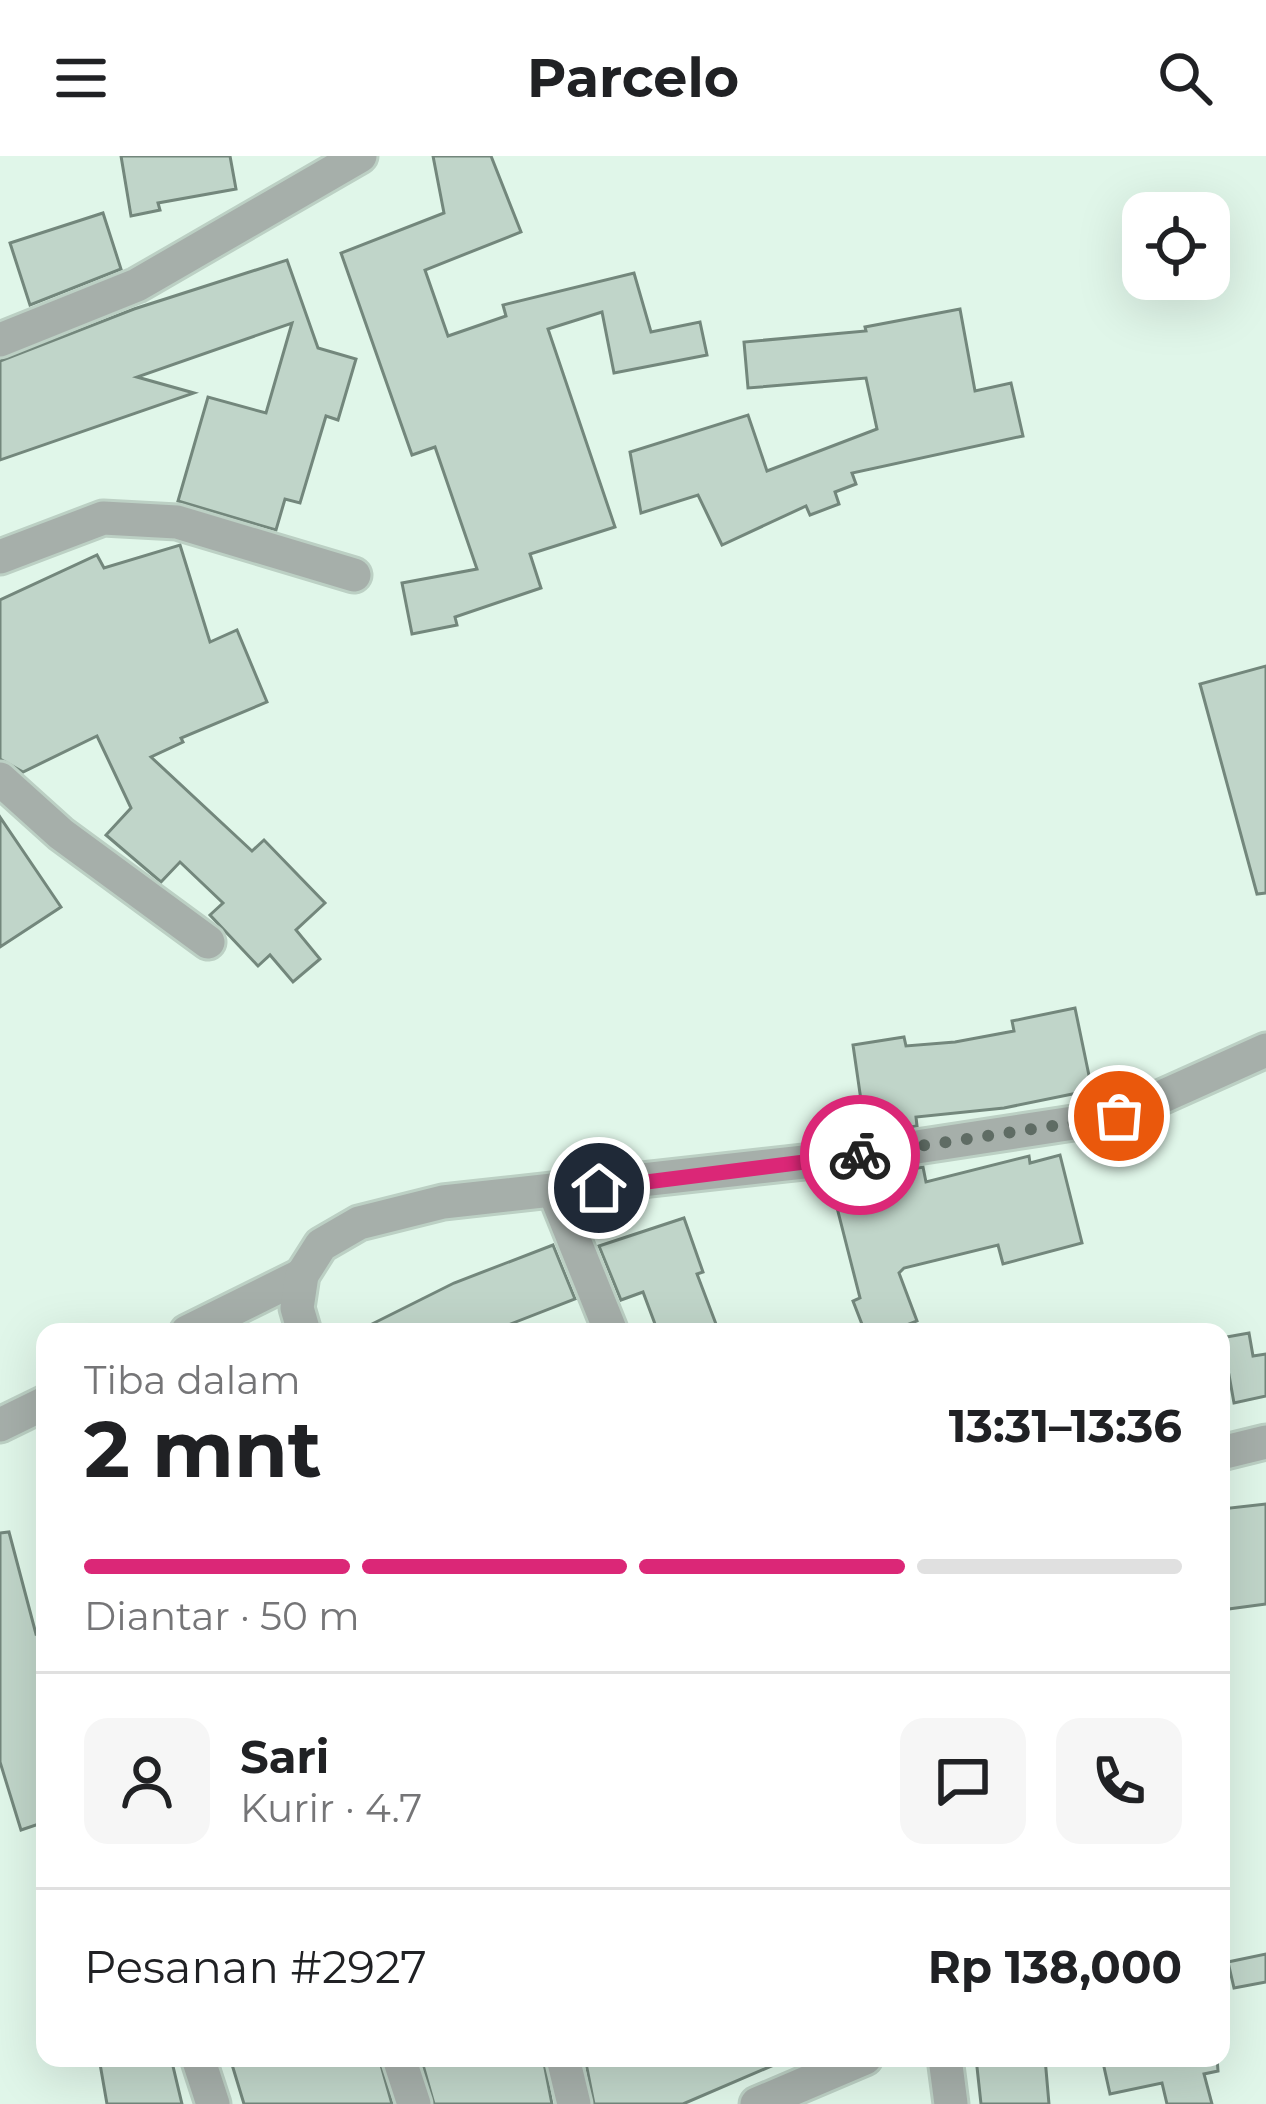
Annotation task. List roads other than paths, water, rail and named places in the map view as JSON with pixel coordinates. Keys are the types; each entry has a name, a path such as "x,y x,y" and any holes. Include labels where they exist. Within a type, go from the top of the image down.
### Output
{"street":[{"path":"0,340 137,285 360,156"},
{"path":"0,557 103,518 177,522 354,574"},
{"path":"0,779 61,835 208,942"},
{"path":"301,1323 297,1308 302,1275 321,1245 359,1223 442,1202 556,1193 1119,1116 1266,1050"},
{"path":"556,1193 607,1323"},
{"path":"205,1323 302,1275"},
{"path":"0,1425 36,1407"},
{"path":"1230,1452 1266,1442"},
{"path":"201,2067 213,2104"},
{"path":"402,2067 414,2104"},
{"path":"565,2067 574,2104"},
{"path":"758,2104 844,2067"},
{"path":"946,2067 951,2104"}]}
